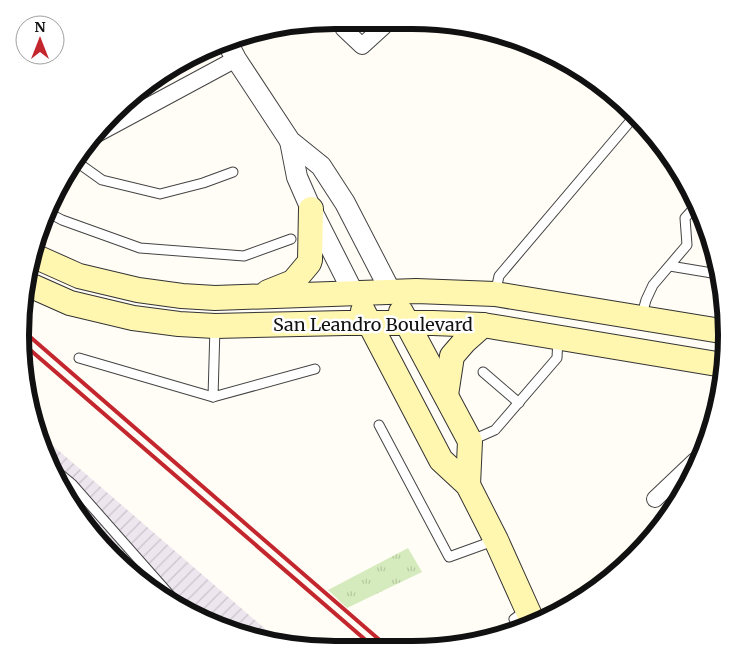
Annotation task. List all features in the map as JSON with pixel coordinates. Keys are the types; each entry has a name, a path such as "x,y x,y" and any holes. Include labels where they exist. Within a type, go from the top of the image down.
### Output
{"main road":[{"path":"256,296 293,282 309,264 311,209"},
{"name":"San Leandro Boulevard","path":"39,258 79,276 138,290 182,296 215,298 416,291 495,294 718,330"},
{"name":"San Leandro Boulevard","path":"33,286 70,303 133,318 179,324 214,326 345,323 482,325 717,364"},
{"path":"391,292 470,441 468,485"},
{"path":"354,294 440,460 468,485 496,540 526,619"},
{"path":"446,395 452,356 482,325"}],"street":[{"path":"344,29 362,46 381,29"},
{"path":"117,119 231,51 290,141 321,166 344,203 391,292"},
{"path":"290,141 297,177 354,294"},
{"path":"655,499 687,469"}],"lane":[{"path":"495,294 499,276 631,120"},
{"path":"80,165 102,180 160,194 203,183 233,172"},
{"path":"641,318 653,285 687,245 685,218 692,211"},
{"path":"53,215 140,248 244,256 291,239"},
{"path":"670,266 712,273"},
{"path":"213,397 214,326"},
{"path":"470,441 495,430 519,403 557,358 558,338"},
{"path":"79,358 213,397 315,369"},
{"path":"483,372 519,403"},
{"path":"379,425 449,557 496,540"},
{"path":"64,478 166,591"}],"shaded area":[{"path":"48,441 272,634 237,625 200,610 165,590 133,565 118,552 80,505 60,470"}],"green space":[{"path":"408,548 422,572 347,608 328,590"}],"railway":[{"path":"29,336 381,641"},
{"path":"29,349 367,641"}]}
